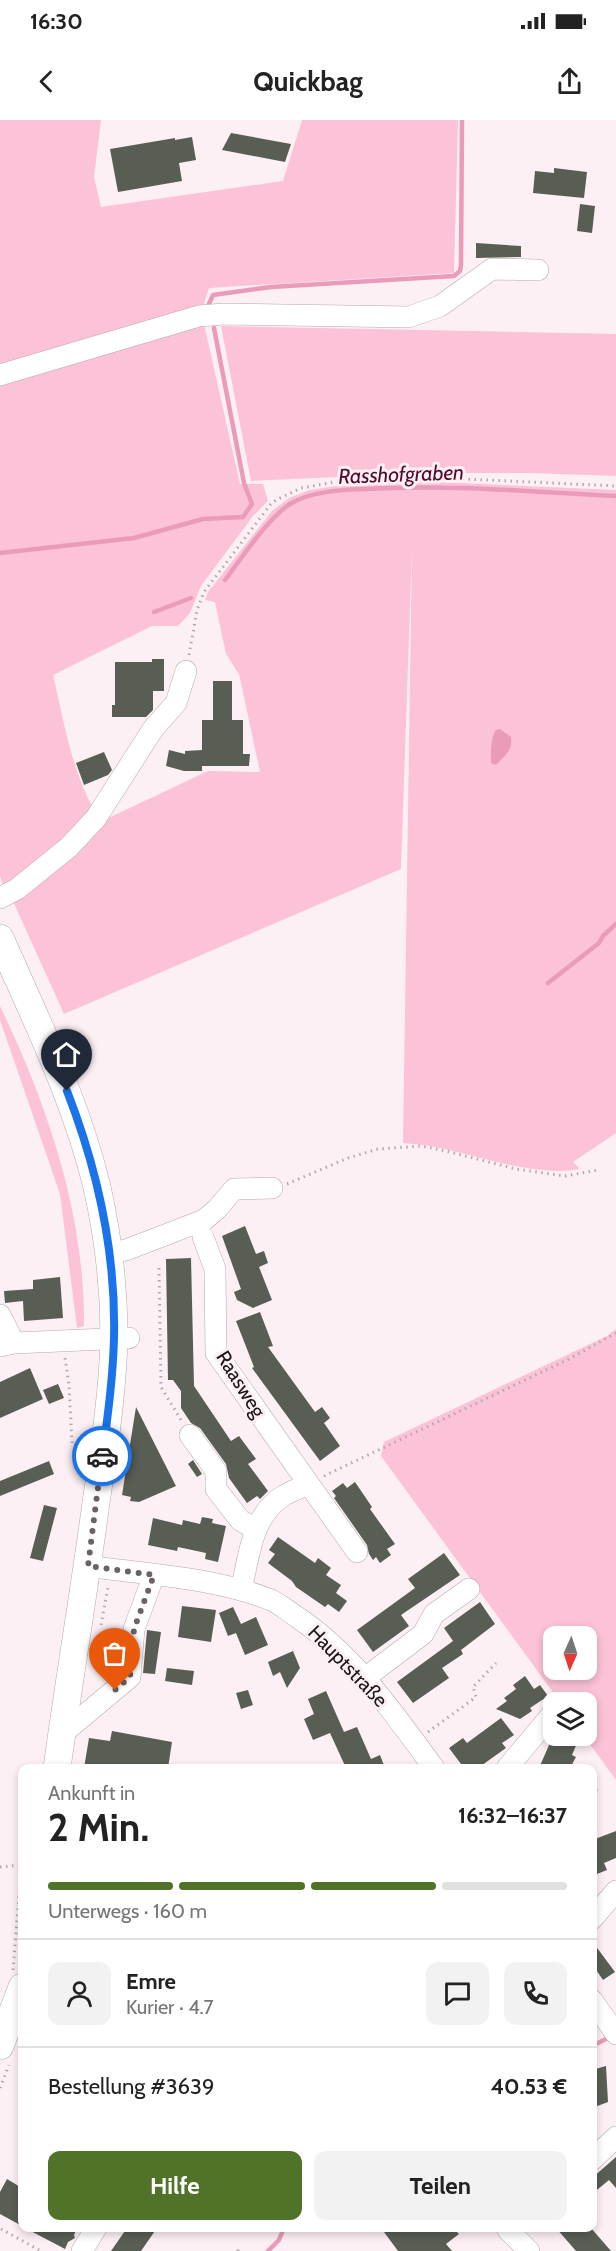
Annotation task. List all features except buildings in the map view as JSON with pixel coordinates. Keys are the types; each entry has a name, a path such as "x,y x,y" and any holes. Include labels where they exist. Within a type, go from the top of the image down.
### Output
{"main road":[{"path":"0,938 52,1053 82,1130 98,1189 122,1338 106,1426 88,1566 58,1764"},
{"path":"0,2046 18,1980"}],"street":[{"path":"0,375 199,316 224,314 410,317 440,306 492,269 538,270"},
{"path":"0,898 17,889 69,847 96,818 153,729 176,703 186,671"},
{"path":"109,1253 126,1250 204,1220 234,1189 272,1188"},
{"name":"Raasweg","path":"203,1237 215,1269 216,1353 357,1552"},
{"path":"0,1315 7,1344 122,1338"},
{"path":"190,1435 216,1471 216,1489 240,1520 255,1529"},
{"path":"241,1590 255,1529 273,1504 309,1484"},
{"name":"Hauptstraße","path":"88,1566 241,1590 273,1601 313,1628 365,1678 431,1764"},
{"path":"62,1734 130,1677 134,1629 154,1575"},
{"path":"365,1678 423,1634 434,1614 469,1589"},
{"path":"510,1764 543,1725"},
{"path":"597,1913 616,1891"},
{"path":"597,2007 614,2031"},
{"path":"597,2155 616,2137"},
{"path":"82,2251 94,2232"}],"path":[{"path":"186,671 197,610 204,592 270,505 301,488 335,482 422,477 616,486"},
{"path":"272,1188 378,1149 421,1146 446,1150 516,1169 565,1176 598,1170"},
{"path":"159,1268 161,1387 190,1435"},
{"path":"309,1484 567,1360 616,1333"},
{"path":"62,1340 69,1385 72,1443"},
{"path":"414,1742 476,1697 473,1687 496,1663"},
{"path":"597,1788 600,1785"},
{"path":"0,1867 18,1865"},
{"path":"1,2229 41,2251"}],"shaded area":[{"path":"0,120 101,120 94,177 101,207 283,181 302,120 458,120 454,273 209,288 201,313 0,372"},
{"path":"204,324 240,484 263,484 268,501 253,516 201,586 190,613 178,626 152,626 53,675 79,778 94,810 64,844 4,888 0,876 0,380"},
{"path":"221,326 616,334 616,476 428,473 251,481"},
{"path":"414,481 616,490 616,1133 573,1162 580,1169 537,1170 425,1145 403,1143 412,548 401,869 64,1014 12,899 100,822 208,771 260,772 239,674 226,654 215,602 205,600 208,592 272,511 289,498 310,490 336,486"},
{"path":"500,729 511,737 511,746 496,765 491,763 491,746 496,730"},
{"path":"0,1006 34,1082 71,1202 83,1284 84,1326 77,1328 60,1194 0,1020"},
{"path":"616,1329 616,1780 591,1746 597,1746 597,1692 553,1692 544,1680 597,1680 597,1626 543,1626 543,1679 381,1456 384,1442 607,1336"}],"waterway":[{"path":"209,304 213,295 271,287 454,276 460,271 461,265 462,120"},
{"path":"0,553 134,538 203,519 243,517 252,504 244,483 214,328"},
{"name":"Rasshofgraben","path":"225,580 273,519 290,504 307,496 346,490 428,487 616,496"},
{"name":"Rasshofgraben","path":"154,612 191,598"},
{"path":"548,983 599,943 616,924"},
{"path":"597,2044 612,2036"},
{"path":"268,2251 279,2240 282,2232"}],"way so far":[{"path":"102,1456 88,1566 154,1575 134,1629 130,1677 115,1690"}],"route":[{"path":"67,1091 82,1130 98,1189 109,1253 114,1338 102,1456"}]}
